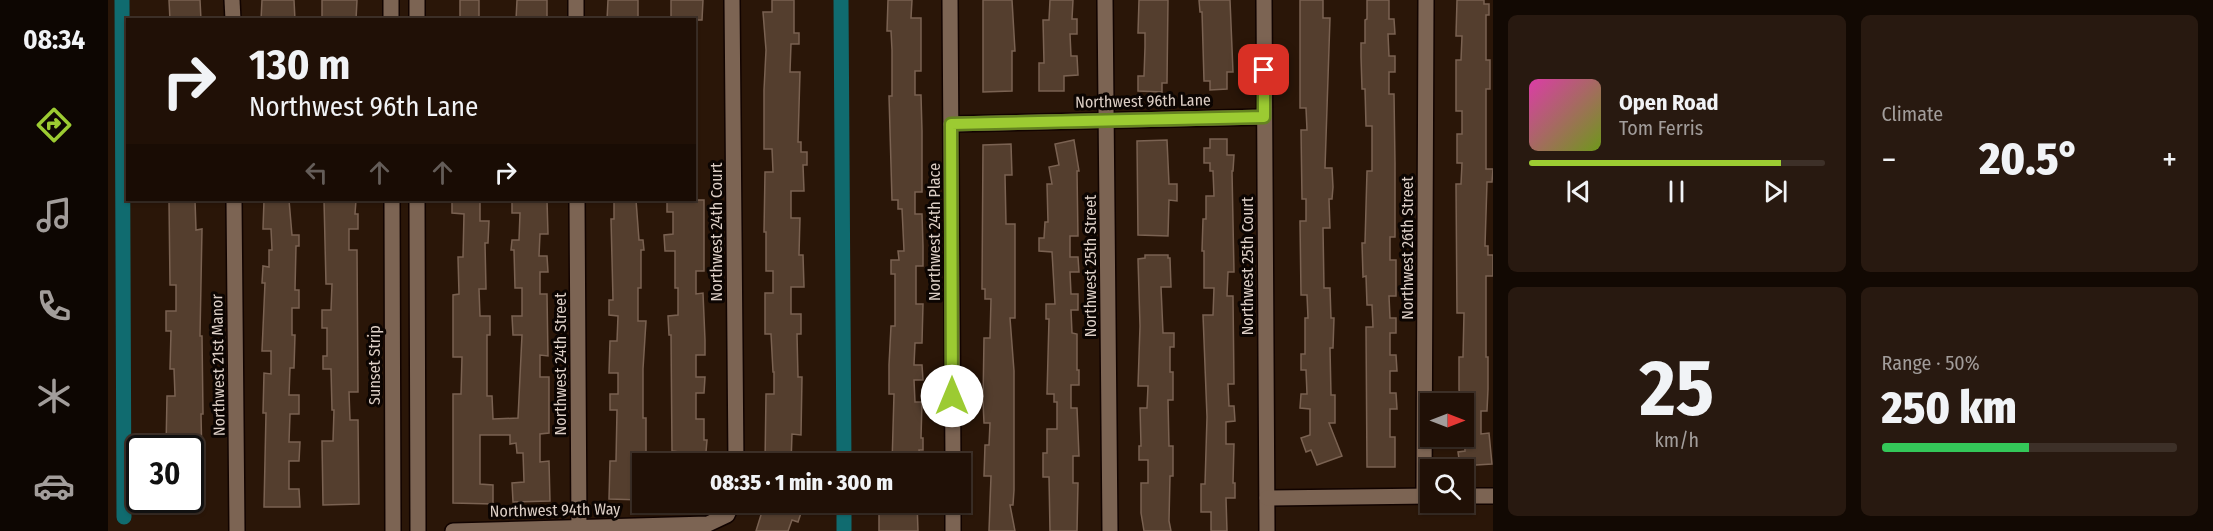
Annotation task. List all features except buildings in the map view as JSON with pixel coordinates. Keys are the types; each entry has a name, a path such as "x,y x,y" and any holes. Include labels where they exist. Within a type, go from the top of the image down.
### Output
{"street":[{"path":"232,0 233,18"},
{"path":"391,0 391,18"},
{"path":"417,0 417,18"},
{"path":"576,0 576,18"},
{"name":"Northwest 24th Court","path":"732,0 736,453"},
{"name":"Northwest 24th Place","path":"950,0 953,453"},
{"name":"Northwest 25th Street","path":"1105,0 1110,531"},
{"name":"Northwest 25th Court","path":"1264,0 1267,531"},
{"name":"Northwest 26th Street","path":"1426,0 1427,459"},
{"name":"Northwest 96th Lane","path":"951,124 1264,117"},
{"name":"Northwest 21st Manor","path":"234,201 237,531"},
{"name":"Sunset Strip","path":"392,201 393,531"},
{"path":"417,201 418,531"},
{"name":"Northwest 24th Street","path":"577,201 579,528"},
{"path":"1267,498 1420,496"},
{"path":"1474,496 1493,496"},
{"name":"Northwest 94th Way","path":"453,531 708,524 724,513"},
{"path":"953,513 953,531"}],"waterway":[{"path":"122,0 124,517"},
{"path":"841,0 844,453"},
{"path":"844,513 844,531"}],"route":[{"path":"952,396 951,124 1264,117 1264,70"}]}
